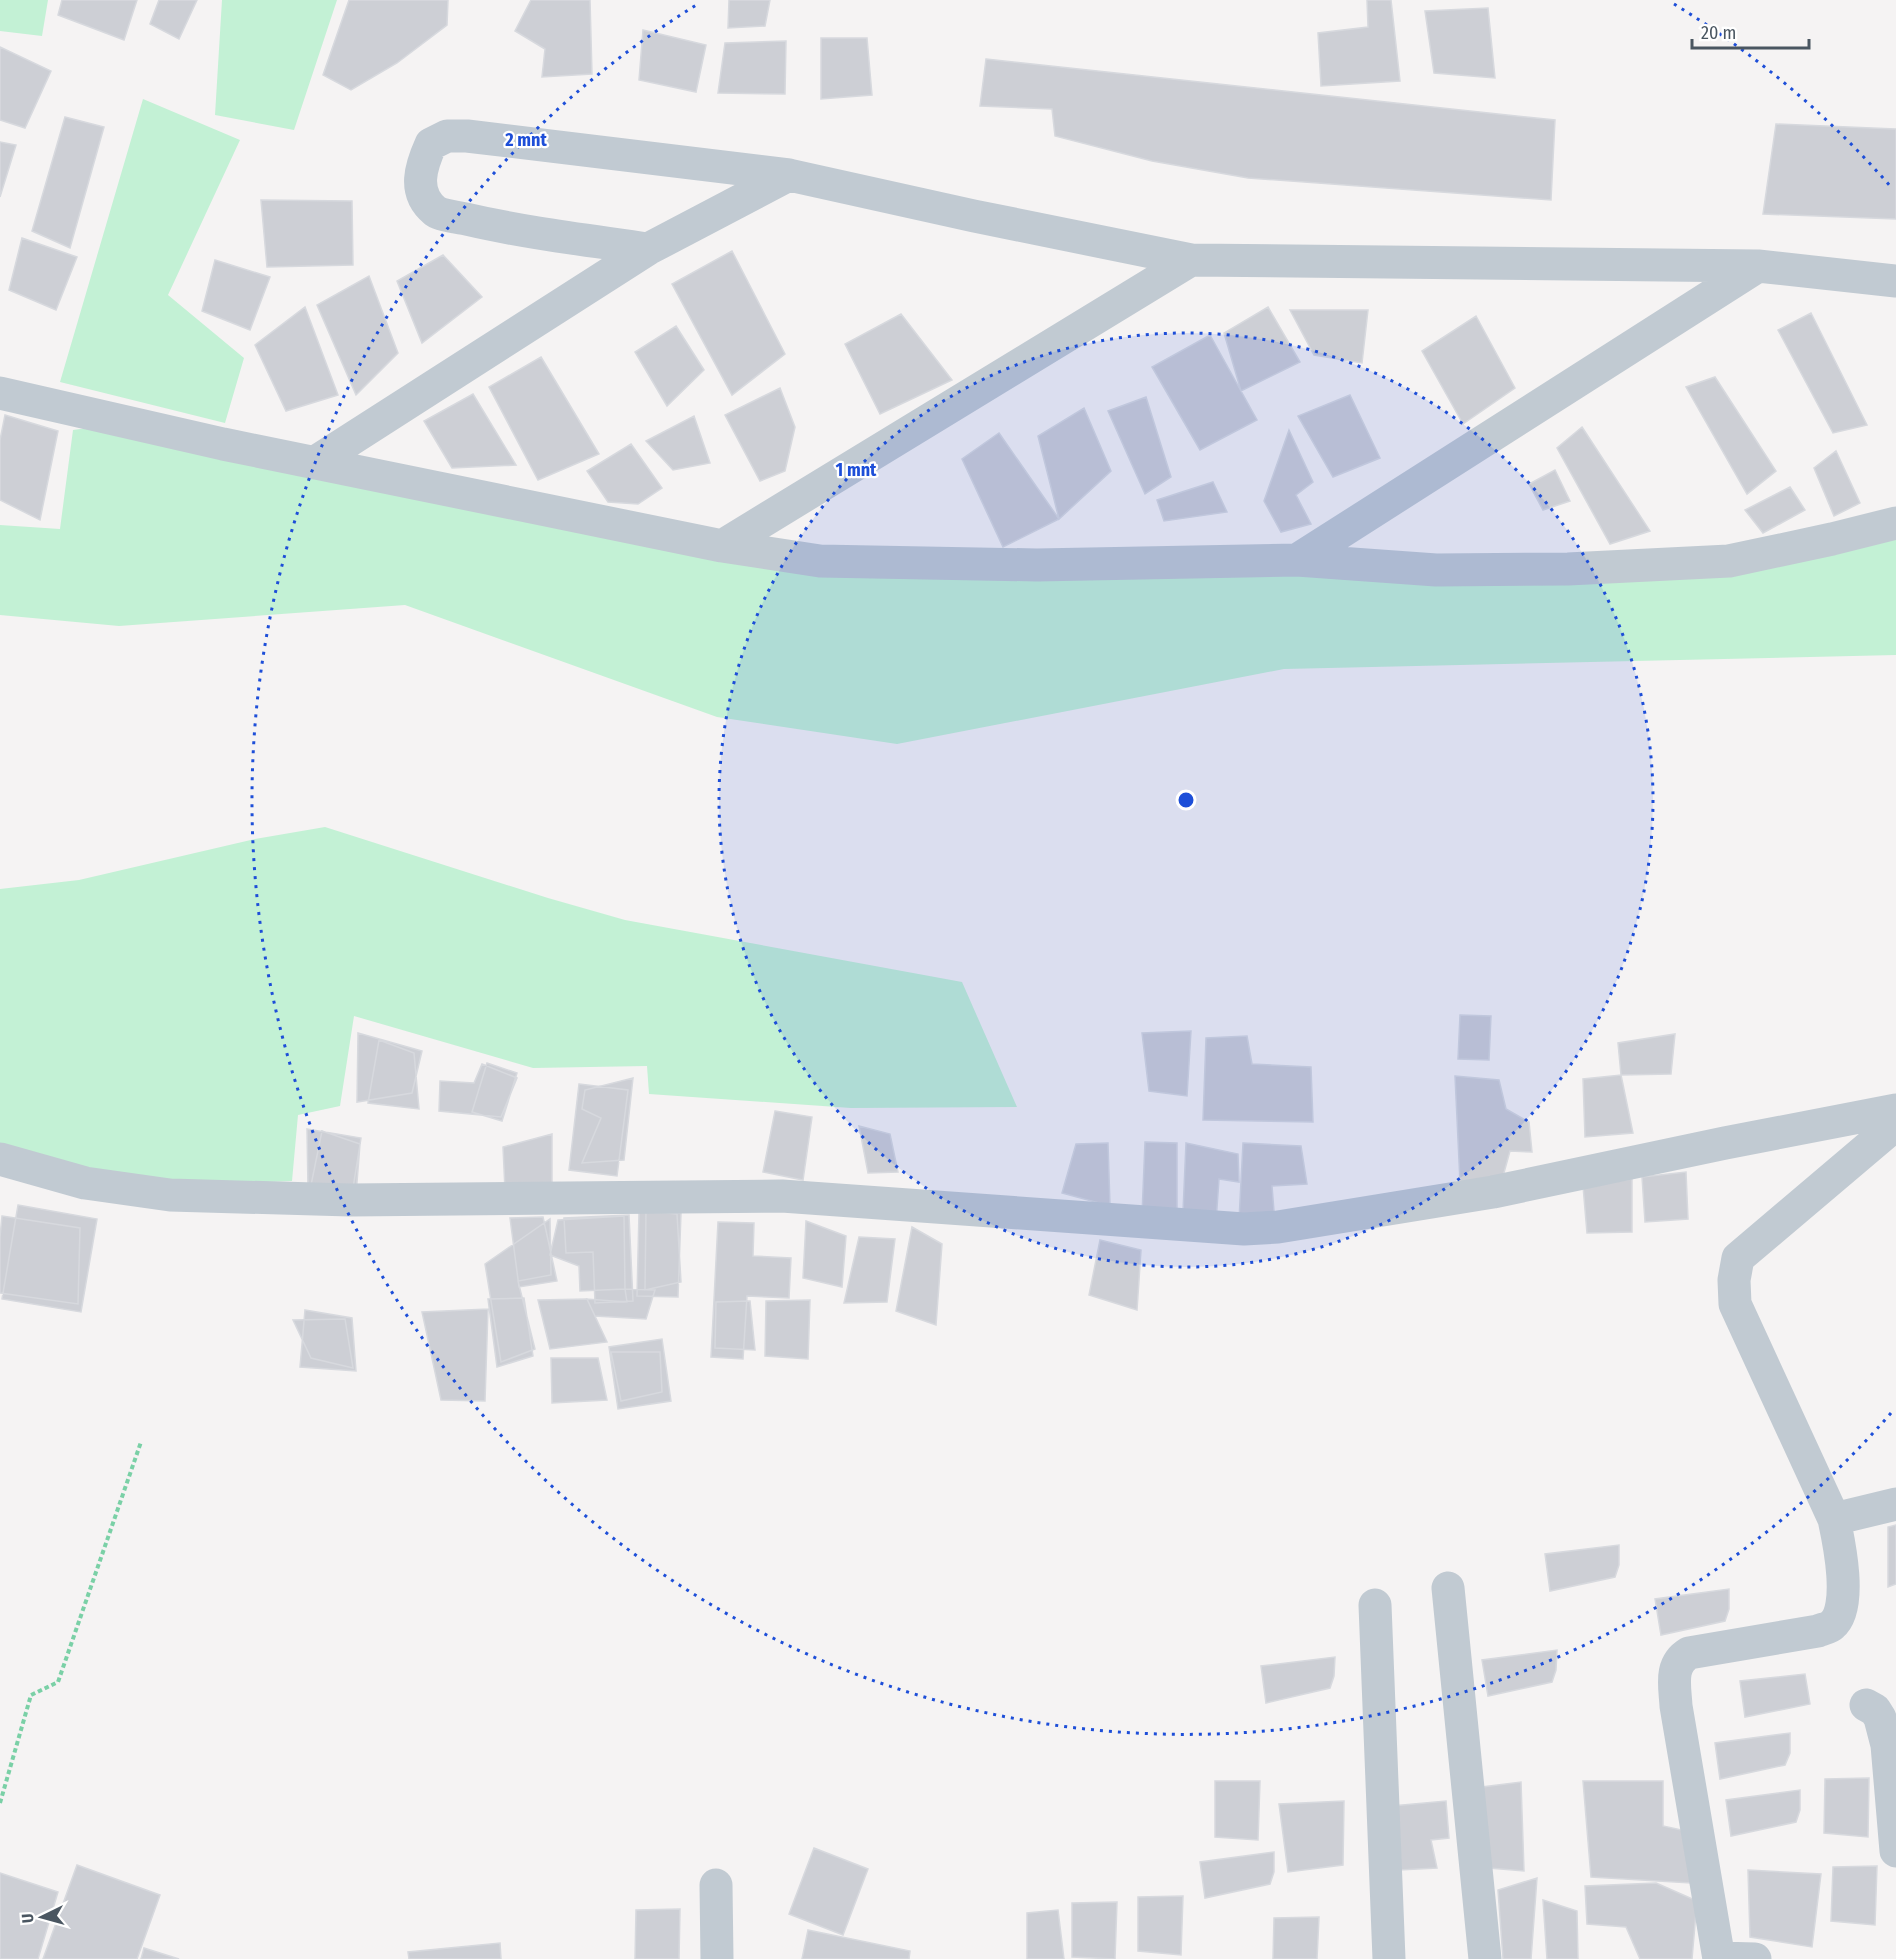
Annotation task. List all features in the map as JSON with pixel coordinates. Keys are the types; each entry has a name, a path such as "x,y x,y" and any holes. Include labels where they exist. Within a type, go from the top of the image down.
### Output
{"street":[{"path":"648,249 499,227 436,212 426,201 420,182 422,164 431,144 447,136 467,136 789,175 974,216 1191,260 1758,266 1896,281"},
{"path":"314,463 648,249 789,175"},
{"path":"722,546 1191,260"},
{"path":"1297,560 1758,266"},
{"path":"0,393 314,463 722,546 820,561 1037,566 1297,560 1436,570 1568,570 1729,561 1896,523"},
{"path":"0,1159 85,1183 170,1194 350,1200 782,1196 1244,1229 1278,1227 1493,1192 1896,1110"},
{"path":"1755,1959 1719,1959 1676,1706 1675,1671 1680,1659 1689,1653 1818,1631 1832,1625 1840,1610 1844,1564 1834,1519 1735,1304 1734,1280 1738,1258 1896,1124"},
{"path":"1834,1519 1896,1504"},
{"path":"1448,1588 1485,1959"},
{"path":"1375,1605 1389,1959"},
{"path":"1866,1705 1875,1710 1880,1718 1887,1745 1896,1851"},
{"path":"716,1885 717,1959"}],"path":[{"path":"0,1803 31,1695 58,1682 141,1442"}],"green space":[{"path":"0,0 48,0 42,36 0,31"},
{"path":"222,0 337,0 294,130 215,115"},
{"path":"143,99 240,140 168,295 244,358 225,423 60,382"},
{"path":"138,421 904,566 1435,573 1896,535 1896,655 1284,669 897,744 717,717 405,605 119,626 0,615 0,525 60,529 73,430"},
{"path":"325,827 625,920 962,982 1017,1107 851,1108 649,1094 647,1066 533,1068 354,1016 340,1106 298,1115 292,1181 124,1188 0,1152 0,889 79,880 255,839"}],"building":[{"path":"62,0 137,0 124,40 58,15"},
{"path":"159,0 197,0 179,39 150,24"},
{"path":"349,0 448,0 447,25 397,63 351,90 323,75"},
{"path":"531,0 590,0 592,74 542,77 545,49 515,31"},
{"path":"729,0 770,0 765,26 728,28"},
{"path":"1367,0 1391,0 1400,81 1321,86 1318,33 1368,27"},
{"path":"1488,8 1495,78 1434,73 1425,11"},
{"path":"643,30 706,45 696,92 639,80"},
{"path":"821,38 867,38 872,95 821,99"},
{"path":"786,41 785,94 718,93 725,43"},
{"path":"0,47 51,71 25,128 0,120"},
{"path":"986,59 1555,120 1551,200 1248,178 1152,161 1055,136 1052,109 980,106"},
{"path":"65,117 104,127 70,248 32,231"},
{"path":"1776,124 1896,129 1896,219 1763,214"},
{"path":"0,142 16,145 0,197"},
{"path":"261,200 352,201 353,265 267,267"},
{"path":"22,238 77,257 56,310 9,290"},
{"path":"732,251 785,354 732,395 672,284"},
{"path":"443,255 482,297 422,343 397,281"},
{"path":"215,260 270,277 250,330 202,311"},
{"path":"369,276 398,353 356,395 317,305"},
{"path":"305,307 338,395 286,411 255,345"},
{"path":"1268,307 1300,362 1241,391 1224,333"},
{"path":"1290,310 1368,310 1362,363 1314,355"},
{"path":"1811,313 1867,425 1833,433 1778,330"},
{"path":"901,314 952,380 880,414 845,344"},
{"path":"1476,316 1515,388 1463,424 1422,351"},
{"path":"676,326 704,370 667,406 635,352"},
{"path":"1210,335 1257,420 1200,450 1152,367"},
{"path":"541,357 599,454 538,480 489,387"},
{"path":"1715,377 1776,471 1747,494 1686,387"},
{"path":"780,388 795,427 785,471 760,481 725,415"},
{"path":"473,394 516,465 452,468 424,421"},
{"path":"1350,395 1380,458 1333,477 1298,416"},
{"path":"1146,397 1171,477 1145,494 1108,411"},
{"path":"1084,408 1111,471 1059,519 1038,436"},
{"path":"5,415 58,431 40,520 0,500 0,440"},
{"path":"694,416 710,463 673,470 646,441"},
{"path":"1582,427 1650,531 1610,544 1557,448"},
{"path":"1289,430 1313,482 1296,495 1311,524 1281,532 1264,501"},
{"path":"999,433 1059,519 1003,547 962,459"},
{"path":"631,444 662,488 638,504 608,502 587,471"},
{"path":"1836,451 1860,503 1834,516 1814,468"},
{"path":"1555,470 1570,501 1543,510 1529,484"},
{"path":"1213,482 1227,512 1164,521 1157,500"},
{"path":"1790,487 1805,510 1763,533 1745,510"},
{"path":"1460,1015 1491,1016 1489,1060 1458,1059"},
{"path":"1191,1031 1187,1096 1149,1091 1142,1033"},
{"path":"358,1033 422,1051 412,1093 357,1102"},
{"path":"1675,1034 1671,1074 1621,1075 1618,1043"},
{"path":"1247,1036 1252,1064 1311,1067 1313,1122 1203,1120 1206,1038"},
{"path":"379,1040 414,1053 419,1109 368,1103"},
{"path":"487,1063 517,1073 502,1121 472,1112"},
{"path":"482,1064 517,1078 501,1117 439,1111 440,1081 474,1083"},
{"path":"1621,1075 1633,1133 1585,1137 1583,1079"},
{"path":"1455,1076 1499,1080 1506,1109 1529,1122 1532,1152 1510,1151 1502,1180 1460,1182"},
{"path":"633,1078 624,1160 582,1163 601,1118 582,1109 585,1090"},
{"path":"579,1084 628,1090 617,1176 569,1170"},
{"path":"775,1111 812,1117 803,1180 763,1172"},
{"path":"859,1126 890,1134 898,1172 868,1173"},
{"path":"307,1129 361,1138 353,1188 308,1188"},
{"path":"322,1131 360,1144 356,1195 309,1195"},
{"path":"552,1134 552,1188 505,1190 503,1147"},
{"path":"1145,1142 1177,1143 1177,1217 1142,1215"},
{"path":"1108,1143 1110,1206 1062,1193 1076,1144"},
{"path":"1186,1143 1238,1154 1239,1182 1219,1179 1216,1222 1183,1212"},
{"path":"1243,1143 1301,1146 1307,1184 1272,1186 1275,1224 1239,1220"},
{"path":"1686,1172 1688,1219 1645,1222 1642,1177"},
{"path":"1632,1179 1632,1232 1587,1233 1583,1186"},
{"path":"18,1205 97,1219 81,1312 2,1299"},
{"path":"646,1211 677,1214 681,1282 645,1290"},
{"path":"639,1212 681,1213 678,1297 637,1296"},
{"path":"629,1215 633,1301 595,1303 593,1252 566,1253 564,1218"},
{"path":"2,1216 80,1228 78,1304 0,1293"},
{"path":"624,1216 625,1289 580,1291 579,1266 550,1255 558,1220"},
{"path":"543,1217 557,1281 519,1287 510,1218"},
{"path":"550,1219 551,1275 518,1281 535,1349 501,1362 485,1264"},
{"path":"806,1221 846,1236 842,1287 803,1278"},
{"path":"718,1222 754,1223 753,1256 791,1258 789,1298 747,1296 743,1359 711,1357"},
{"path":"912,1227 942,1244 936,1325 896,1311"},
{"path":"859,1237 895,1239 887,1302 844,1303"},
{"path":"1100,1240 1141,1250 1137,1310 1089,1295"},
{"path":"625,1289 655,1290 646,1319 595,1316 587,1299 627,1302"},
{"path":"524,1298 533,1356 497,1367 488,1299"},
{"path":"587,1299 607,1342 550,1349 538,1300"},
{"path":"810,1300 808,1359 765,1356 766,1301"},
{"path":"750,1301 755,1350 715,1348 716,1302"},
{"path":"488,1309 485,1401 441,1400 422,1312"},
{"path":"305,1310 352,1318 356,1371 300,1367"},
{"path":"345,1319 353,1368 311,1358 293,1320"},
{"path":"662,1339 671,1401 618,1409 609,1347"},
{"path":"611,1352 660,1352 662,1392 621,1401"},
{"path":"551,1358 598,1358 607,1400 552,1403"},
{"path":"1896,1525 1896,1584 1888,1587 1888,1527"},
{"path":"1619,1545 1619,1565 1615,1577 1550,1591 1545,1554"},
{"path":"1729,1589 1729,1609 1725,1621 1661,1635 1655,1599"},
{"path":"1557,1650 1556,1670 1552,1682 1488,1696 1482,1660"},
{"path":"1335,1657 1334,1676 1330,1688 1266,1703 1261,1666"},
{"path":"1805,1674 1810,1704 1745,1717 1740,1681"},
{"path":"1790,1733 1790,1753 1785,1765 1720,1779 1715,1743"},
{"path":"1869,1778 1868,1837 1824,1833 1825,1779"},
{"path":"1215,1781 1260,1781 1258,1840 1215,1837"},
{"path":"1583,1781 1663,1781 1663,1826 1691,1832 1691,1883 1591,1877"},
{"path":"1521,1782 1524,1871 1489,1868 1482,1787"},
{"path":"1800,1790 1800,1810 1796,1822 1731,1836 1726,1800"},
{"path":"1344,1801 1343,1865 1288,1872 1279,1804"},
{"path":"1446,1801 1449,1838 1431,1840 1437,1868 1399,1870 1392,1806"},
{"path":"814,1848 868,1869 843,1935 789,1914"},
{"path":"1274,1852 1274,1872 1270,1884 1205,1898 1200,1862"},
{"path":"77,1865 160,1895 137,1959 43,1959"},
{"path":"1877,1866 1875,1925 1831,1921 1833,1867"},
{"path":"1748,1870 1821,1874 1812,1947 1750,1937"},
{"path":"0,1873 58,1892 38,1959 0,1959"},
{"path":"1537,1878 1531,1959 1503,1959 1498,1890"},
{"path":"1656,1883 1697,1901 1692,1959 1640,1959 1626,1927 1587,1924 1585,1886"},
{"path":"1183,1896 1181,1955 1138,1951 1138,1897"},
{"path":"1543,1900 1577,1911 1578,1959 1547,1959"},
{"path":"1117,1902 1115,1959 1072,1957 1072,1903"},
{"path":"680,1909 679,1959 635,1959 636,1910"},
{"path":"1058,1910 1064,1959 1027,1959 1027,1913"},
{"path":"1319,1917 1317,1959 1273,1959 1274,1918"},
{"path":"808,1930 910,1951 909,1959 802,1959"},
{"path":"500,1943 501,1959 409,1959 408,1952"},
{"path":"144,1948 179,1959 141,1959"}]}
